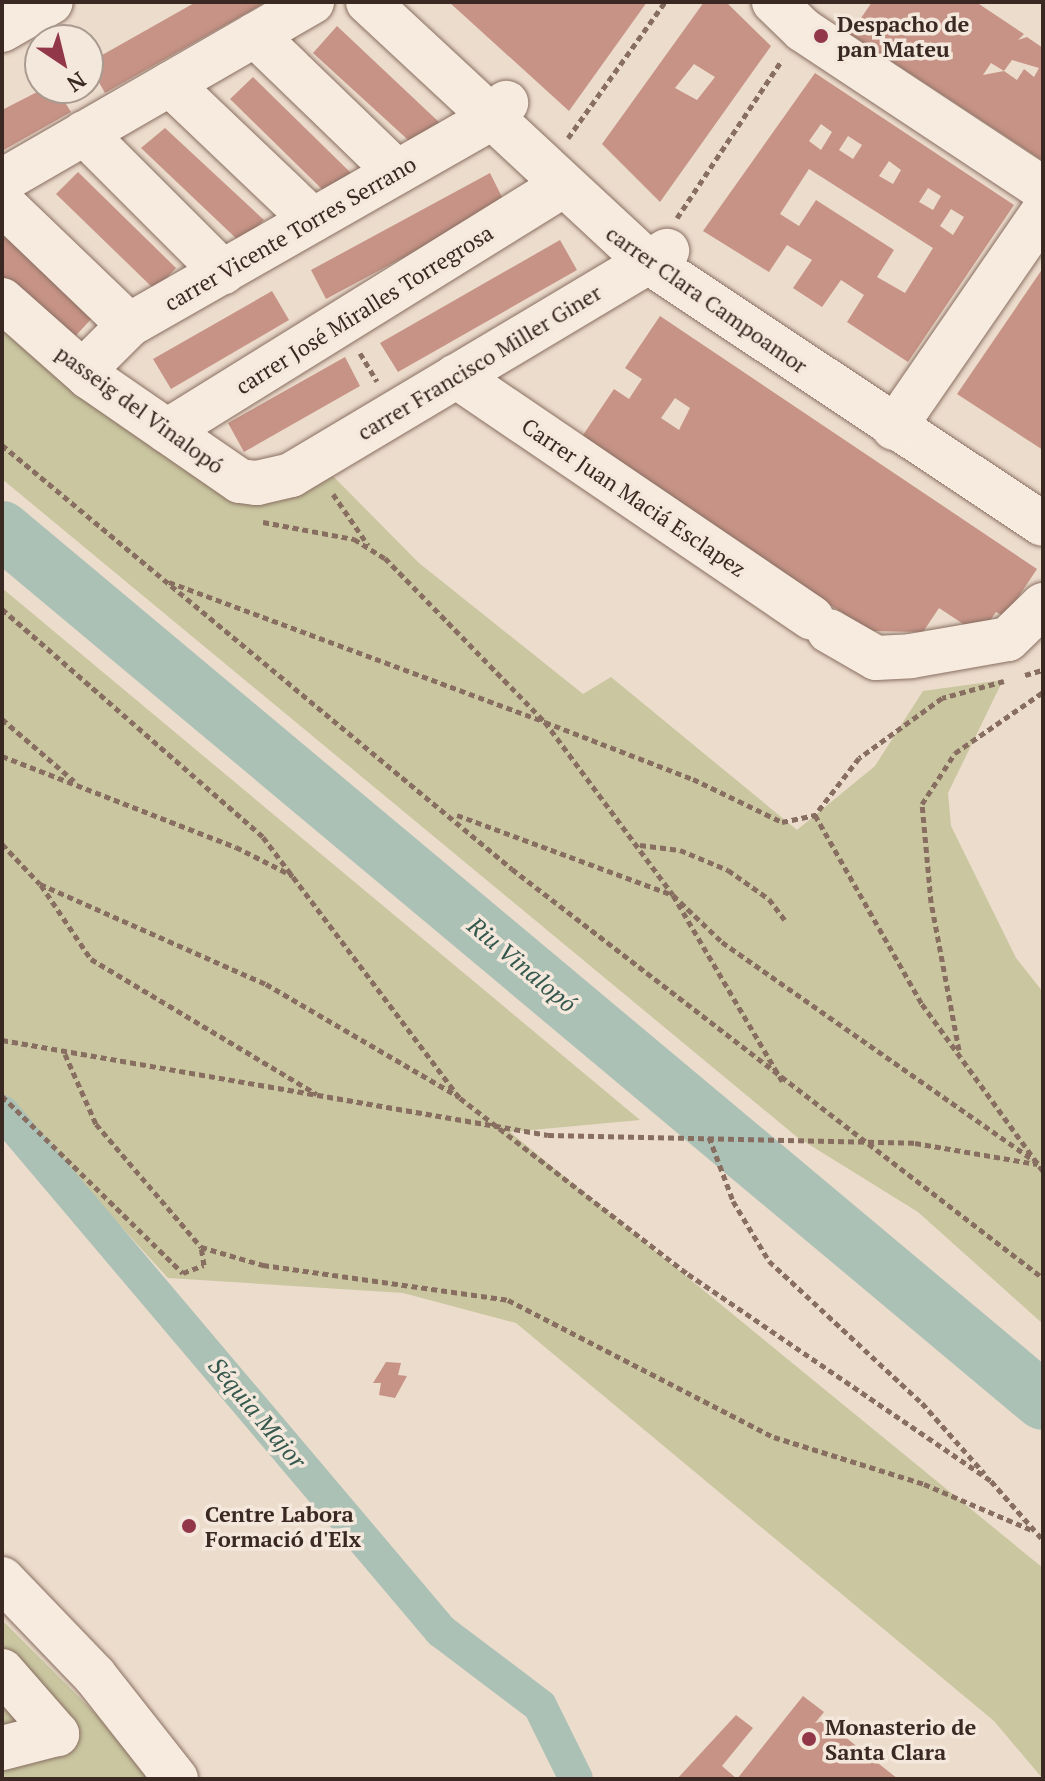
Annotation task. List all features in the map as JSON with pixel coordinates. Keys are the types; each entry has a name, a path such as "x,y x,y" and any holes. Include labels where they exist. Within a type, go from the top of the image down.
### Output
{"street":[{"path":"2,30 51,2"},
{"path":"2,181 312,2"},
{"name":"carrer Clara Campoamor","path":"368,2 498,111 559,170 658,252 901,418 1043,524"},
{"name":"carrer Clara Campoamor","path":"401,2 498,111"},
{"path":"800,11 1043,189"},
{"path":"255,35 397,172"},
{"path":"170,84 313,220"},
{"name":"carrer Vicente Torres Serrano","path":"89,377 94,360 129,325 498,111"},
{"path":"84,133 223,272"},
{"name":"carrer José Miralles Torregrosa","path":"167,431 341,322 559,170"},
{"path":"2,203 129,325"},
{"path":"901,418 1043,212"},
{"name":"carrer Francisco Miller Giner","path":"301,468 658,252"},
{"name":"passeig del Vinalopó","path":"2,300 89,377 240,481 301,468"},
{"name":"Carrer Juan Maciá Esclapez","path":"456,376 820,625 876,658 911,656 1008,639 1043,605"},
{"name":"carrer Clara Campoamor","path":"901,418 1043,496"},
{"path":"2,1579 95,1676 176,1779"},
{"path":"2,1671 57,1734 2,1748"}],"path":[{"path":"559,170 665,2"},
{"path":"658,252 800,11"},
{"path":"341,322 377,381 385,377"},
{"path":"2,445 785,1085 1043,1278"},
{"path":"301,468 371,549 545,722 639,845 673,895 785,1085"},
{"path":"252,520 371,549"},
{"path":"165,580 693,779 782,822 815,815 859,758 942,698 1043,670"},
{"path":"2,609 184,763 295,877 460,1098"},
{"path":"960,1055 928,888 922,804 955,753 1043,692"},
{"path":"2,719 79,785"},
{"path":"2,756 79,785 295,877"},
{"path":"452,814 673,895 761,976 1041,1167"},
{"path":"815,815 922,1004 1041,1167"},
{"path":"2,844 40,884 91,959 319,1095"},
{"path":"639,845 680,850 728,870 769,899 785,920"},
{"path":"40,884 266,984 460,1098 509,1131 688,1274 991,1481"},
{"path":"2,1040 65,1054 319,1095 509,1131 548,1135 915,1143 1041,1167"},
{"path":"2,1096 183,1273 204,1265 201,1247 96,1124 65,1054"},
{"path":"709,1137 750,1233 797,1291 922,1403 1043,1540"},
{"path":"201,1247 263,1265 508,1300 774,1437 924,1484 1032,1530"}],"shaded area":[{"path":"2,314 256,497 323,466 419,563 583,694 611,677 797,830 875,766 923,691 1003,680 948,793 951,826 1016,958 1043,992 1043,1324 918,1212 797,1137 2,479"},
{"path":"2,588 640,1120 510,1132 1043,1568 1043,1779 994,1721 516,1323 403,1293 168,1278 21,1117 2,1134"},
{"path":"2,1620 161,1779 2,1779"}],"building":[{"path":"196,2 266,2 105,93 104,54"},
{"path":"449,2 647,2 569,111"},
{"path":"704,2 726,2 771,46 660,202 602,144","holes":["694,64 715,77 697,100 675,88"]},
{"path":"872,2 976,2 1024,34 1018,40 1027,37 1043,48 1043,161 850,34","holes":["1012,60 1039,68 1034,77 1024,69 1017,80 1004,71","991,63 1004,71 983,75"]},
{"path":"337,26 441,124 418,149 313,53"},
{"path":"815,73 1014,205 908,362 847,322 864,295 841,280 822,307 793,288 812,260 787,245 769,272 703,231","holes":["821,124 832,132 821,150 809,141","848,136 862,145 853,159 839,150","889,161 901,170 893,184 879,176","809,169 933,248 905,293 877,277 894,250 816,200 799,226 780,214","928,188 941,196 933,210 919,202","951,209 964,217 953,235 940,226"]},
{"path":"253,77 352,174 330,197 230,99"},
{"path":"24,99 24,104 66,104 71,112 2,151 2,110"},
{"path":"165,128 264,220 241,243 141,148"},
{"path":"78,172 176,268 155,290 56,194"},
{"path":"490,173 505,203 326,299 311,270"},
{"path":"2,234 93,317 70,342 2,277"},
{"path":"560,240 577,270 398,372 380,343"},
{"path":"1043,268 1043,450 957,394"},
{"path":"272,291 289,320 171,389 153,359"},
{"path":"660,316 1037,569 1005,617 996,612 980,635 939,608 923,632 871,631 577,444 614,389 629,399 642,379 625,368","holes":["675,398 690,408 679,430 661,418"]},
{"path":"345,357 360,386 244,452 228,423"},
{"path":"386,1362 401,1363 398,1375 407,1376 395,1398 379,1395 381,1383 373,1383"},
{"name":"Monasterio de Santa Clara","path":"803,1696 824,1712 815,1723 825,1721 898,1779 737,1779"},
{"path":"736,1715 753,1728 722,1766 737,1779 677,1779"}],"waterway":[{"name":"Riu Vinalopó","path":"2,530 1043,1401"},
{"name":"Séquia Major","path":"2,1112 441,1631 540,1706 576,1779"}],"place":[{"name":"Despacho de pan Mateu","path":"821,36"},
{"name":"Centre Labora Formació d'Elx","path":"189,1526"},
{"name":"Monasterio de Santa Clara","path":"809,1739"}]}
